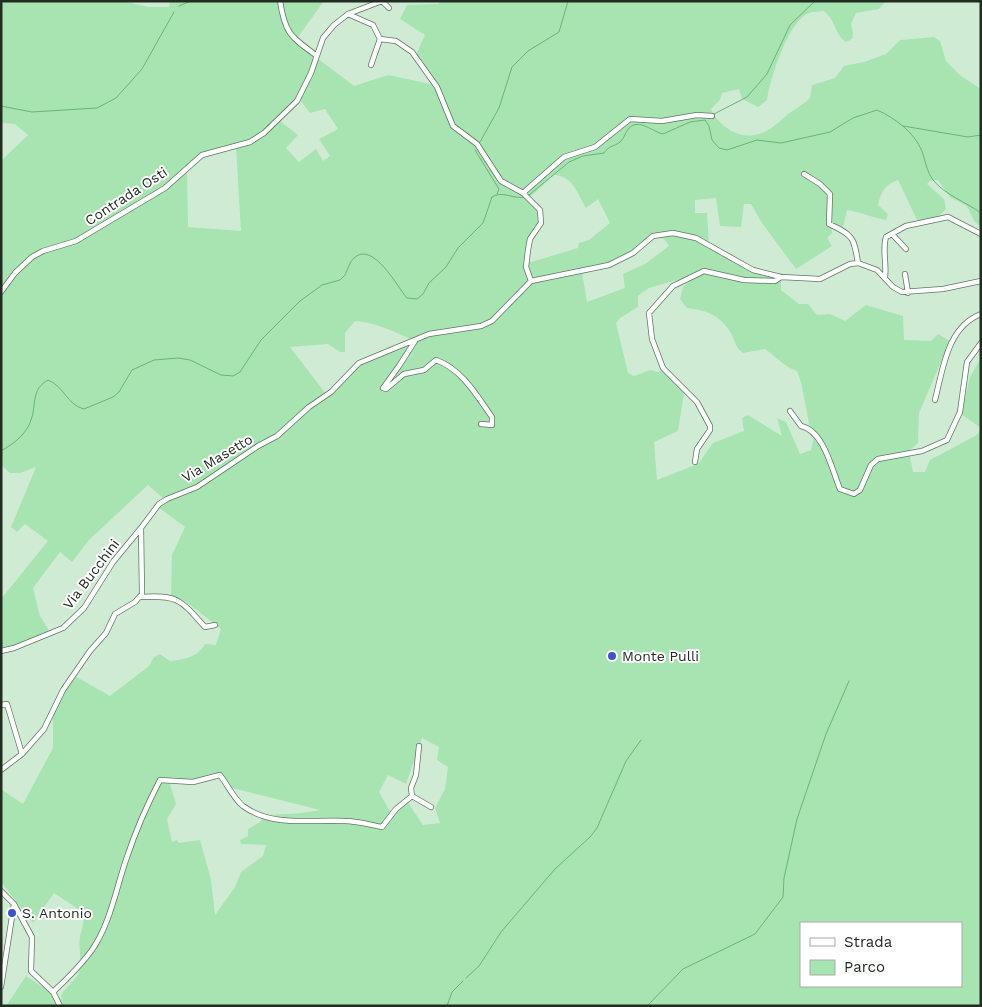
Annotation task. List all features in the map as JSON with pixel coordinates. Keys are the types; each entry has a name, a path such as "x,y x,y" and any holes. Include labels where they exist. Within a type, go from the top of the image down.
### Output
{"street":[{"path":"280,1 285,26 291,37 317,56"},
{"path":"348,14 382,1 389,8"},
{"path":"348,14 373,25 380,38 371,65"},
{"name":"Contrada Osti","path":"1,292 15,273 32,257 44,251 76,241 96,229 164,188 202,155 213,150 250,142 264,133 297,101 323,38 334,25 348,14"},
{"path":"380,38 396,41 412,52 437,87 453,126 478,144 501,181 530,198 542,216 541,223 530,239 528,250 526,267 531,281 609,265 633,253 653,236 673,233 696,238 753,270 781,277 820,279 850,264 858,263 877,270 893,287 908,293 943,289 981,281"},
{"path":"524,193 564,157 595,148 630,119 662,121 697,115 712,116"},
{"path":"804,174 820,184 830,194 829,224 850,233 855,242 858,263"},
{"path":"885,277 887,262 883,245 886,237 906,226 948,217 980,234"},
{"path":"892,234 906,249"},
{"path":"695,462 697,449 710,430 710,426 697,402 663,368 652,339 649,313 674,286 704,271 744,280 775,281 781,277"},
{"path":"905,274 908,293"},
{"name":"Via Masetto","path":"141,528 159,504 166,498 197,487 258,446 277,436 309,406 330,392 359,363 429,334 481,326 492,321 531,281"},
{"path":"935,400 950,341 970,319 981,314"},
{"path":"416,340 400,366 382,388 386,389 404,374 424,370 436,360 448,364 466,381 492,417 492,425 481,424"},
{"path":"790,411 800,426 806,428 817,437 840,489 854,494 860,490 871,464 878,459 922,451 947,440 960,412 967,362 981,343"},
{"path":"1,770 22,754 44,729 63,690 90,651 106,634 115,614 140,596 143,591 141,528"},
{"name":"Via Bucchini","path":"1,650 14,648 63,628 84,608 113,562 141,528"},
{"path":"140,596 164,596 183,602 205,627 215,625"},
{"path":"1,705 7,704 22,754"},
{"path":"412,796 411,788 416,774 419,746"},
{"path":"53,992 92,949 101,932 114,904 126,858 143,813 160,780 193,782 220,775 242,806 273,819 294,822 344,821 374,823 382,827 396,809 412,796"},
{"path":"412,796 431,807"},
{"path":"1,891 14,904 32,937 31,971 53,992 60,1006"},
{"path":"1,987 14,904"}],"green space":[{"path":"1,1 123,1 148,7 169,7 170,1 324,1 298,37 318,52 317,58 354,86 388,75 435,85 415,57 425,35 400,19 407,5 438,4 441,1 886,1 879,9 856,13 851,24 852,39 846,42 839,35 831,19 824,11 811,12 801,18 781,52 767,100 758,107 742,99 739,89 722,93 720,100 711,109 715,116 732,131 746,135 762,133 771,128 810,98 812,85 835,78 844,66 864,62 886,54 900,40 934,37 940,41 946,61 961,76 981,89 981,227 974,221 967,206 950,197 938,180 930,181 927,184 944,199 946,209 938,217 918,222 898,180 887,186 879,200 878,205 888,214 886,220 847,210 843,227 831,223 832,233 827,238 832,246 796,269 762,223 751,204 744,204 741,227 720,226 716,198 695,200 695,213 707,213 709,244 764,276 781,278 781,290 799,304 808,304 817,315 830,314 845,321 866,305 903,316 904,340 931,341 938,334 950,341 919,413 918,443 909,451 913,472 925,472 930,460 981,431 981,1006 6,1006 26,976 63,1000 61,996 79,971 80,939 84,913 54,893 33,923 1,882 1,789 23,804 53,748 53,710 73,675 110,696 149,666 154,657 160,654 170,661 190,657 202,649 205,644 216,645 221,629 185,601 171,596 172,555 185,527 158,507 165,500 148,485 89,540 72,562 60,552 33,588 40,616 51,634 1,652 1,599 48,541 25,524 17,532 11,527 36,467 20,473 10,473 1,465 1,161 28,135 15,124 1,123","holes":["300,100 310,113 325,109 338,129 319,139 330,156 323,161 316,149 299,162 286,148 298,135 280,121","236,147 241,231 188,227 187,169 212,152","554,175 560,176 566,178 574,186 586,208 598,199 610,223 589,240 579,243 578,248 528,263 531,238 541,224 536,204 529,198","661,235 669,246 645,264 623,274 625,288 587,302 582,272 619,261","691,276 690,281 683,287 680,299 687,308 712,314 722,322 743,353 765,349 785,365 797,371 810,428 815,433 811,450 800,454 786,422 777,418 782,436 748,415 742,418 744,431 713,443 698,464 657,480 654,442 678,431 684,393 667,370 657,372 650,370 634,376 628,373 616,323 620,318 638,307 638,296 649,288","355,321 376,325 410,339 360,363 326,394 290,347 328,344 340,352 345,352 345,333","422,738 439,747 437,760 448,767 445,789 435,808 440,823 423,825 407,801 392,815 379,792 388,775 406,784","219,774 225,777 228,787 320,810 266,815 260,822 248,829 248,836 240,840 241,844 266,845 263,856 241,872 235,887 215,915 211,880 200,840 179,843 177,840 172,842 167,819 176,804 168,778 175,777 184,784 190,784"]},
{"path":"981,358 981,428 961,414 970,377"}],"waterway":[{"path":"179,6 191,1"},
{"path":"480,142 499,108 512,67 528,51 559,32 568,1"},
{"path":"714,114 747,97 767,74 790,25 815,1"},
{"path":"1,106 32,112 97,108 116,98 142,69 174,12"},
{"path":"529,195 569,162 583,156 604,153 618,144 629,128 637,124 663,134 690,122 705,120 709,126 712,140 719,148 727,150 757,140 781,143 830,132 853,118 877,110 897,121 919,144 929,173 938,185 981,213"},
{"path":"903,126 968,137 981,135"},
{"path":"475,150 499,189 497,194"},
{"path":"1,451 24,433 32,417 39,387 48,380 58,386 73,404 84,409 113,397 119,392 132,370 154,360 178,358 190,360 221,375 233,376 240,372 261,340 300,301 322,285 340,280 345,275 352,260 361,254 369,255 377,260 407,298 417,299 423,294 429,283 446,267 458,248 483,223 492,197 500,194 526,197"},
{"path":"647,1006 683,969 755,934 783,897 784,878 797,819 826,734 849,681"},
{"path":"466,978 479,966 501,932 555,869 590,837 597,828 626,761 641,740"},
{"path":"447,1006 452,992 463,981"}],"place":[{"name":"Monte Pulli","path":"612,656"},
{"name":"S. Antonio","path":"12,913"}]}
